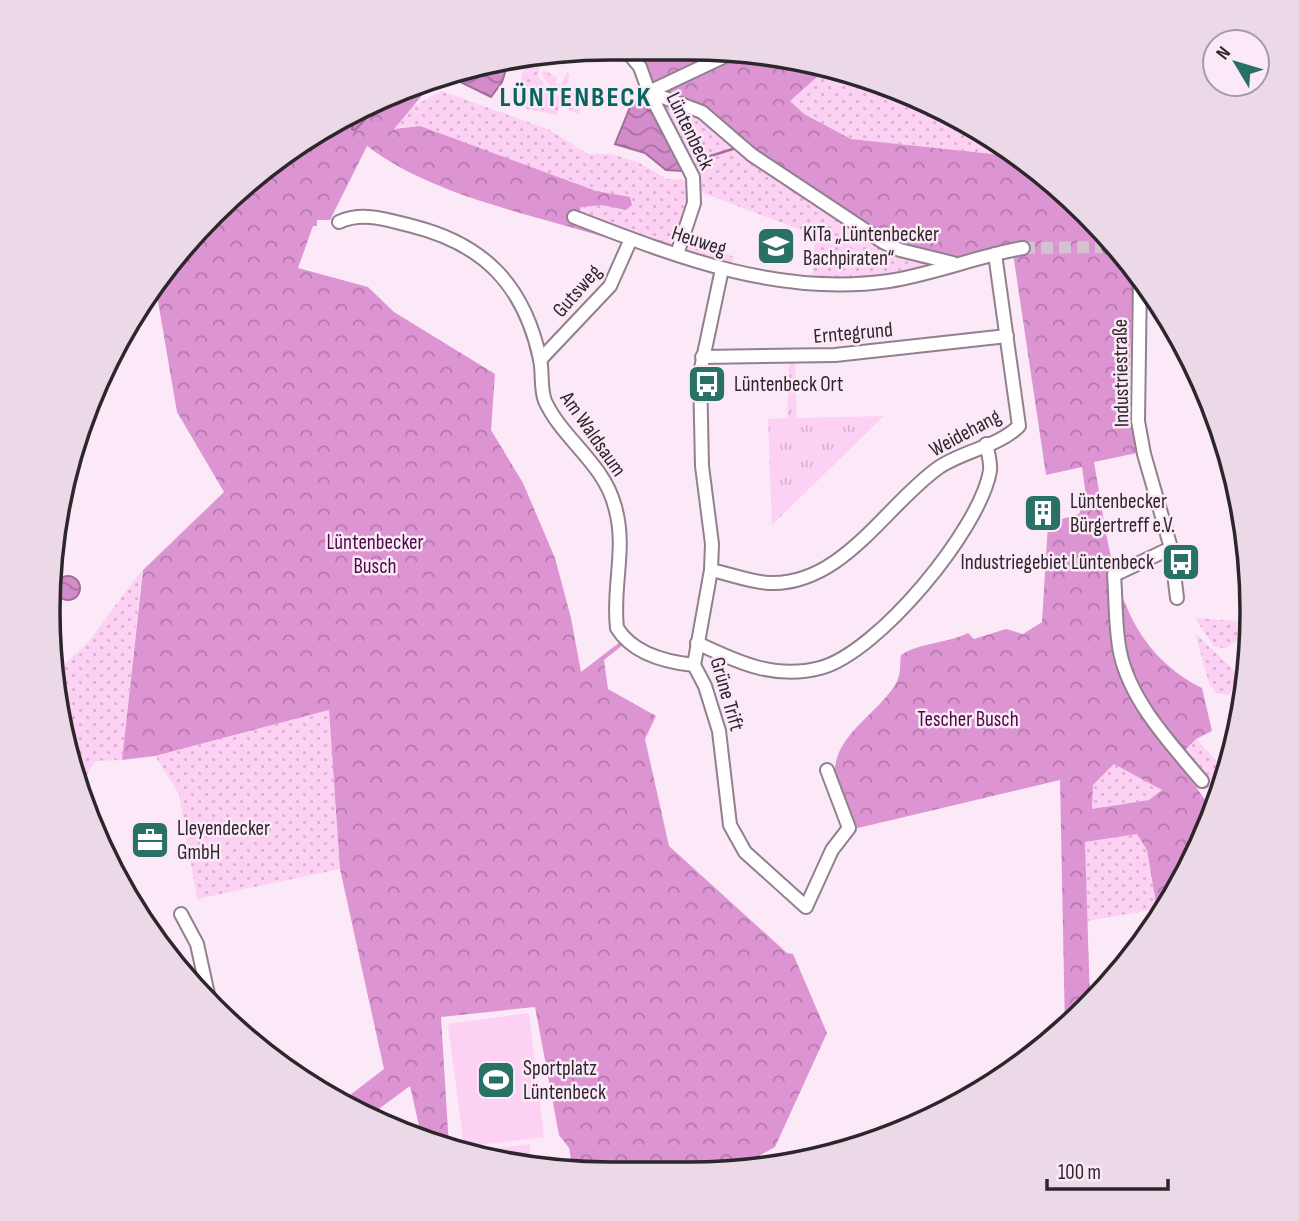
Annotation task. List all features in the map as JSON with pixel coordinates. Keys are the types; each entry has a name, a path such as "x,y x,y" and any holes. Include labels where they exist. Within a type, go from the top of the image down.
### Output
{"street":[{"name":"Lüntenbeck","path":"635,60 695,183 694,203 677,254"},
{"path":"649,92 715,61"},
{"path":"649,92 702,112 752,155 883,242 900,250 957,263"},
{"name":"Am Waldsaum","path":"339,222 352,216 383,218 442,234 476,251 494,267 516,295 526,314 540,359 544,398 596,465 615,504 622,553 617,628 631,646 675,663 694,665"},
{"name":"Heuweg","path":"574,217 722,269 776,281 827,285 890,281 1023,248"},
{"name":"Gutsweg","path":"540,359 610,286 631,239"},
{"name":"Weidehang","path":"711,570 769,583 793,580 824,568 855,547 916,484 944,463 1019,426 995,254"},
{"name":"Grüne Trift","path":"722,269 702,357 700,431 712,544 711,570 694,665 705,686 719,731 730,825 745,852 806,907 832,850 849,828 827,770"},
{"name":"Industriestraße","path":"1141,295 1138,421 1171,548 1177,598"},
{"name":"Erntegrund","path":"702,357 835,355 1007,336"},
{"path":"697,643 741,664 773,672 794,673 821,668 846,657 883,629 950,549 979,501 989,474 986,444"},
{"path":"1171,548 1114,575 1120,651 1130,681 1147,710 1202,781"},
{"path":"181,914 197,944 206,984"}],"green space":[{"name":"Tescher Busch","path":"643,60 760,64 819,75 790,101 804,114 851,139 999,155 1052,196 1078,221 1133,284 1129,395 1137,453 1094,462 1105,528 1121,591 1133,620 1150,646 1172,669 1202,688 1212,731 1196,739 1183,752 1151,722 1205,801 1183,854 1156,902 1147,850 1137,834 1085,842 1090,988 1065,1013 1060,780 858,828 851,825 836,784 838,754 854,730 895,685 901,655 968,633 974,639 1006,629 1023,634 1042,622 1048,523 1079,514 1086,496 1082,467 1046,475 1013,253 953,258 904,248 652,86","holes":["1114,764 1162,790 1149,800 1092,809 1093,785"]},
{"path":"540,64 538,76 552,94 562,98 557,115 523,108 526,99 515,94 526,66"},
{"path":"543,70 557,77 555,83 561,85 567,72 570,74 564,93 552,89 542,75"},
{"path":"819,75 831,78 899,101 932,116 999,155 851,139 804,114 790,101"},
{"path":"575,84 589,92 578,114 566,108 567,99"},
{"path":"442,91 550,130 588,154 611,154 638,162 667,179 689,180 688,205 675,244 670,246 578,218 584,198 419,126 393,128 402,112"},
{"name":"Lüntenbecker Busch","path":"425,92 394,129 420,126 596,191 630,197 632,205 626,210 602,205 581,207 576,222 621,240 622,245 620,242 455,192 394,164 367,146 330,220 317,220 317,226 313,226 298,268 368,287 394,312 495,374 491,430 523,483 555,558 571,618 581,672 620,642 623,645 604,660 608,689 656,716 645,739 669,846 787,953 793,954 827,1033 775,1147 756,1157 725,1160 610,1162 571,1160 569,1148 559,1135 535,1007 441,1017 448,1137 419,1127 410,1086 378,1110 349,1096 384,1069 340,869 329,710 155,756 122,760 143,570 224,492 177,412 157,297 196,247 247,196 304,152 367,116"},
{"path":"660,103 699,115 938,265 908,274 907,269 895,272 895,275 812,281 815,235 703,193"},
{"path":"687,239 734,257 731,267 688,253 685,245"},
{"path":"795,362 797,418 884,416 772,525 768,419 787,418 789,363"},
{"path":"142,570 122,760 95,761 86,777 70,718 63,667 89,641"},
{"path":"1195,618 1239,621 1238,640 1226,648 1214,647"},
{"path":"1195,633 1236,672 1234,686 1229,695 1216,693 1209,683"},
{"path":"329,710 340,869 197,899 179,794 155,756"},
{"path":"1196,739 1218,762 1211,786 1204,790 1183,759 1183,752"},
{"path":"1114,764 1162,790 1149,800 1092,810 1093,785"},
{"path":"1137,833 1147,850 1156,902 1151,910 1087,921 1085,842"},
{"name":"Sportplatz Lüntenbeck","path":"529,1013 544,1137 478,1145 463,1142 448,1024"},
{"path":"529,1144 531,1156 503,1151 493,1149"}],"water":[{"path":"506,70 502,82 491,97 458,81"},
{"path":"637,101 654,115 683,167 682,171 666,170 645,153 615,144 630,107"},
{"path":"370,115 355,130 352,129 354,123"},
{"path":"64,577 72,577 79,584 79,592 72,599 60,596 61,579"}],"waterway":[{"path":"704,158 736,148"}],"tunnel":[{"path":"1023,248 1103,247"}],"place":[{"name":"KiTa „Lüntenbecker Bachpiraten“","path":"776,246"},
{"name":"Lüntenbeck Ort","path":"707,384"},
{"name":"Lüntenbecker Bürgertreff e.V.","path":"1043,513"},
{"name":"Industriegebiet Lüntenbeck","path":"1181,562"},
{"name":"Lleyendecker GmbH","path":"150,840"},
{"name":"Sportplatz Lüntenbeck","path":"496,1080"}],"district":[{"name":"LÜNTENBECK","path":"576,97"}]}
